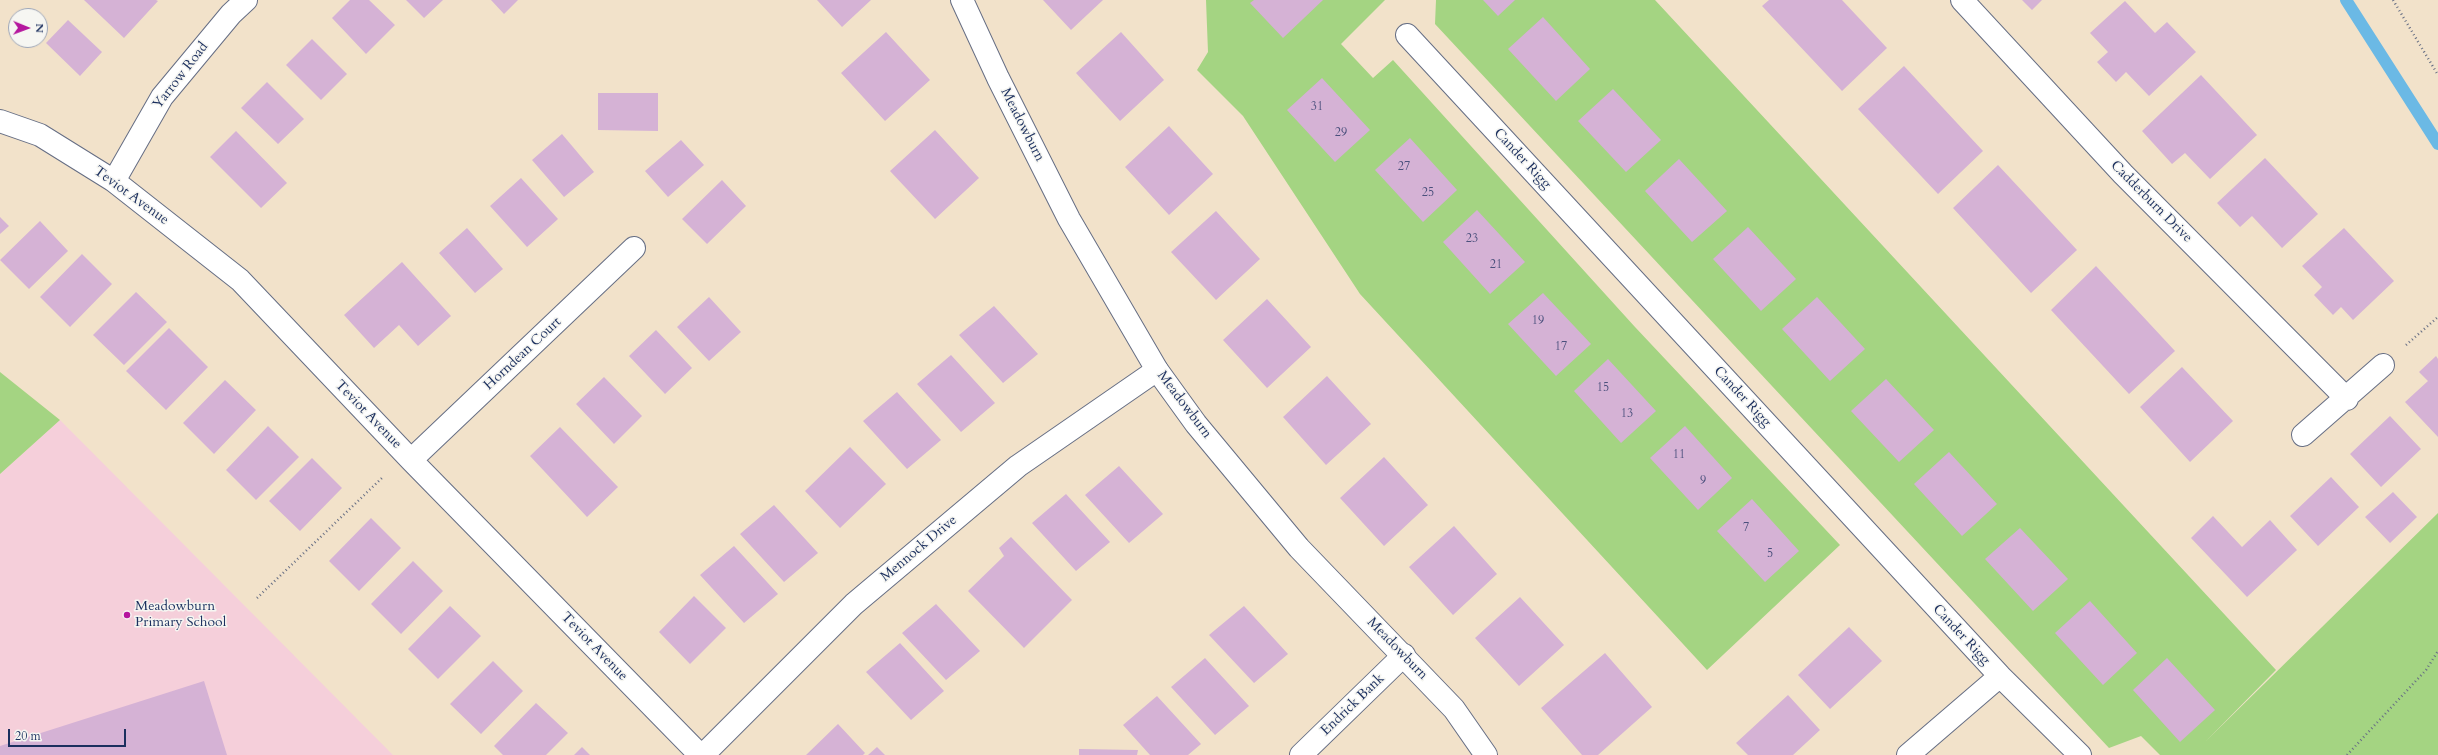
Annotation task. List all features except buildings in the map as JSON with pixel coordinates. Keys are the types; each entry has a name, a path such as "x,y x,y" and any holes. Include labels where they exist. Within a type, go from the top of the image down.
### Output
{"street":[{"name":"Yarrow Road","path":"114,181 162,97 231,14 246,0"},
{"name":"Meadowburn","path":"962,0 998,78 1069,219 1157,370 1196,424 1299,548 1404,655 1454,709 1486,755"},
{"name":"Cadderburn Drive","path":"1962,0 2123,174 2347,398"},
{"name":"Cander Rigg","path":"1407,34 2000,676 2080,755"},
{"name":"Teviot Avenue","path":"0,121 40,135 114,181 240,280 408,457 702,755"},
{"name":"Horndean Court","path":"408,457 634,248"},
{"path":"2303,435 2383,365"},
{"name":"Mennock Drive","path":"702,755 854,604 1018,466 1157,370"},
{"name":"Endrick Bank","path":"1301,755 1404,655"},
{"path":"1908,755 2000,676"}],"path":[{"path":"2393,0 2438,75"},
{"path":"2383,365 2438,317"},
{"path":"257,598 408,457"},
{"path":"2347,755 2426,670 2438,651"}],"shaded area":[{"name":"Meadowburn Primary School","path":"60,420 393,755 0,755 0,474"}],"green space":[{"path":"1206,0 1385,0 1341,44 1373,78 1393,60 1635,327 1840,545 1707,670 1360,294 1243,116 1197,70 1208,52"},
{"path":"1436,0 1655,0 2276,670 2206,741 2438,513 2438,755 2160,755 2141,736 2109,748 1435,24"},
{"path":"0,372 60,420 0,474"}],"waterway":[{"path":"2346,0 2438,144"}],"place":[{"name":"Meadowburn Primary School","path":"127,615"}]}
